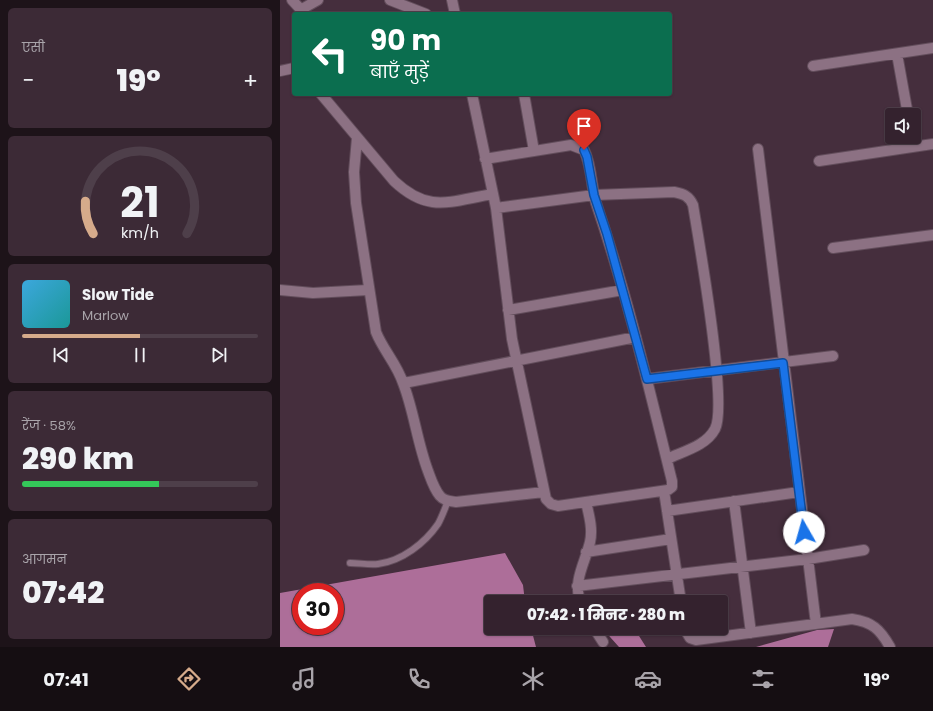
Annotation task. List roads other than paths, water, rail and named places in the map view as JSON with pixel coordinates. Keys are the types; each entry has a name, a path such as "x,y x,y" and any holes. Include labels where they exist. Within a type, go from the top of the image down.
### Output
{"street":[{"path":"292,0 304,12 318,0"},
{"path":"390,0 421,12"},
{"path":"452,0 455,12"},
{"path":"813,66 933,48"},
{"path":"897,54 907,108"},
{"path":"280,71 292,68"},
{"path":"323,96 394,181 408,194 432,203 493,194"},
{"path":"472,96 485,159 496,208 508,310 516,361 544,492 551,504 558,506 664,492 672,487 667,459 636,337 594,195 587,157 584,150 579,146 571,145 485,159"},
{"path":"524,96 534,151"},
{"path":"357,138 354,172 356,195 368,290 376,332 381,345 399,372 404,383 420,450 435,488 440,497 448,501 456,502 544,492"},
{"path":"921,143 933,144"},
{"path":"819,160 902,144"},
{"path":"758,149 816,624"},
{"path":"496,208 594,195 674,192 684,194 690,198 693,205 717,371 719,419 716,427 706,441 667,459"},
{"path":"833,248 933,236"},
{"path":"280,290 318,293 368,290"},
{"path":"508,310 623,290"},
{"path":"404,383 636,337"},
{"path":"647,379 833,356"},
{"path":"664,492 680,595"},
{"path":"666,511 799,492"},
{"path":"734,501 751,633"},
{"path":"579,595 577,586 579,573 590,541 591,525 586,502"},
{"path":"586,552 671,539"},
{"path":"577,586 808,559 864,550"},
{"path":"688,635 690,638 696,640 852,619 866,622 877,628 890,647"},
{"path":"598,635 602,642"}],"lane":[{"path":"350,563 376,564 389,562 402,556 426,539 439,523 448,501"}]}
